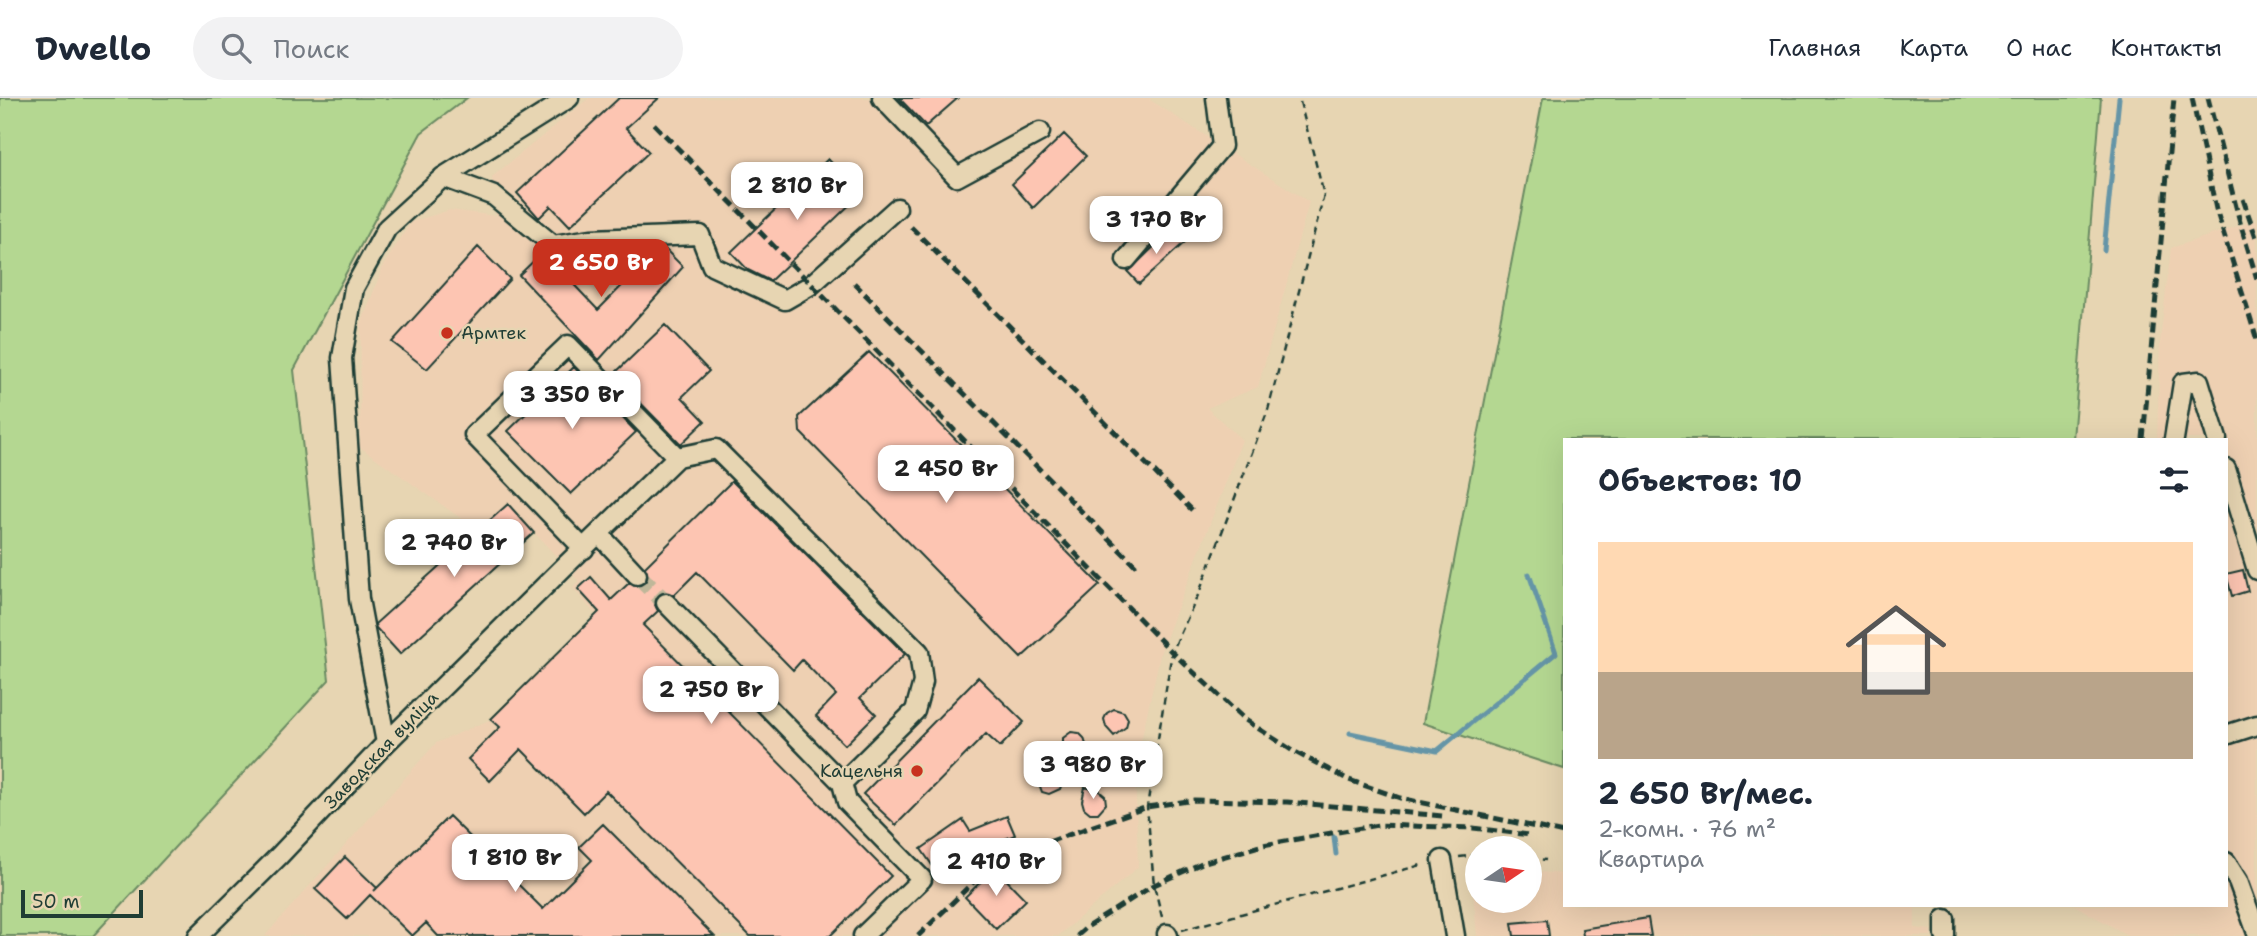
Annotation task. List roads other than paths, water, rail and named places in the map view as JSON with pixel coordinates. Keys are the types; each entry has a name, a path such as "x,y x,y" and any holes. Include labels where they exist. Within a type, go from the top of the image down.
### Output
{"street":[{"path":"386,743 359,599 342,358 354,288 387,228 443,177 569,98"},
{"path":"882,98 957,177 1040,132"},
{"path":"1126,260 1222,146 1216,98"},
{"path":"443,177 494,196 553,245 591,239 700,235 712,266 785,300 811,285 897,208"},
{"path":"584,549 474,435 568,345 677,457 716,449 919,652 923,682 915,710 842,783"},
{"path":"2174,438 2183,383 2199,380 2217,438"},
{"name":"Заводская вуліца","path":"198,936 279,856 386,743 677,457"},
{"path":"2228,476 2257,570"},
{"path":"599,534 637,575"},
{"path":"666,603 842,783 847,802 922,878 863,936"},
{"path":"2228,734 2257,725"},
{"path":"1442,860 1455,936"},
{"path":"2228,865 2238,881 2257,933"}],"waterway":[{"path":"2104,250 2119,98"},
{"path":"1350,733 1437,751 1556,653 1529,574"},
{"path":"1334,837 1336,854"}],"tunnel":[{"path":"637,575 666,603"}],"railway":[{"path":"2143,438 2174,98"},
{"path":"2192,98 2216,209 2257,340"},
{"path":"2208,98 2257,279"},
{"path":"654,124 1172,652 1244,719 1293,751 1349,780 1400,798 1563,833"},
{"path":"2243,199 2257,240"},
{"path":"911,227 1192,510"},
{"path":"854,283 1136,566"},
{"path":"918,936 995,861 1147,807 1194,800 1287,802 1443,816"},
{"path":"1077,936 1154,885 1202,863 1263,845 1378,825 1473,828 1530,835"}],"place":[{"name":"Армтек","path":"447,333"},
{"name":"Кацельня","path":"917,771"}]}
